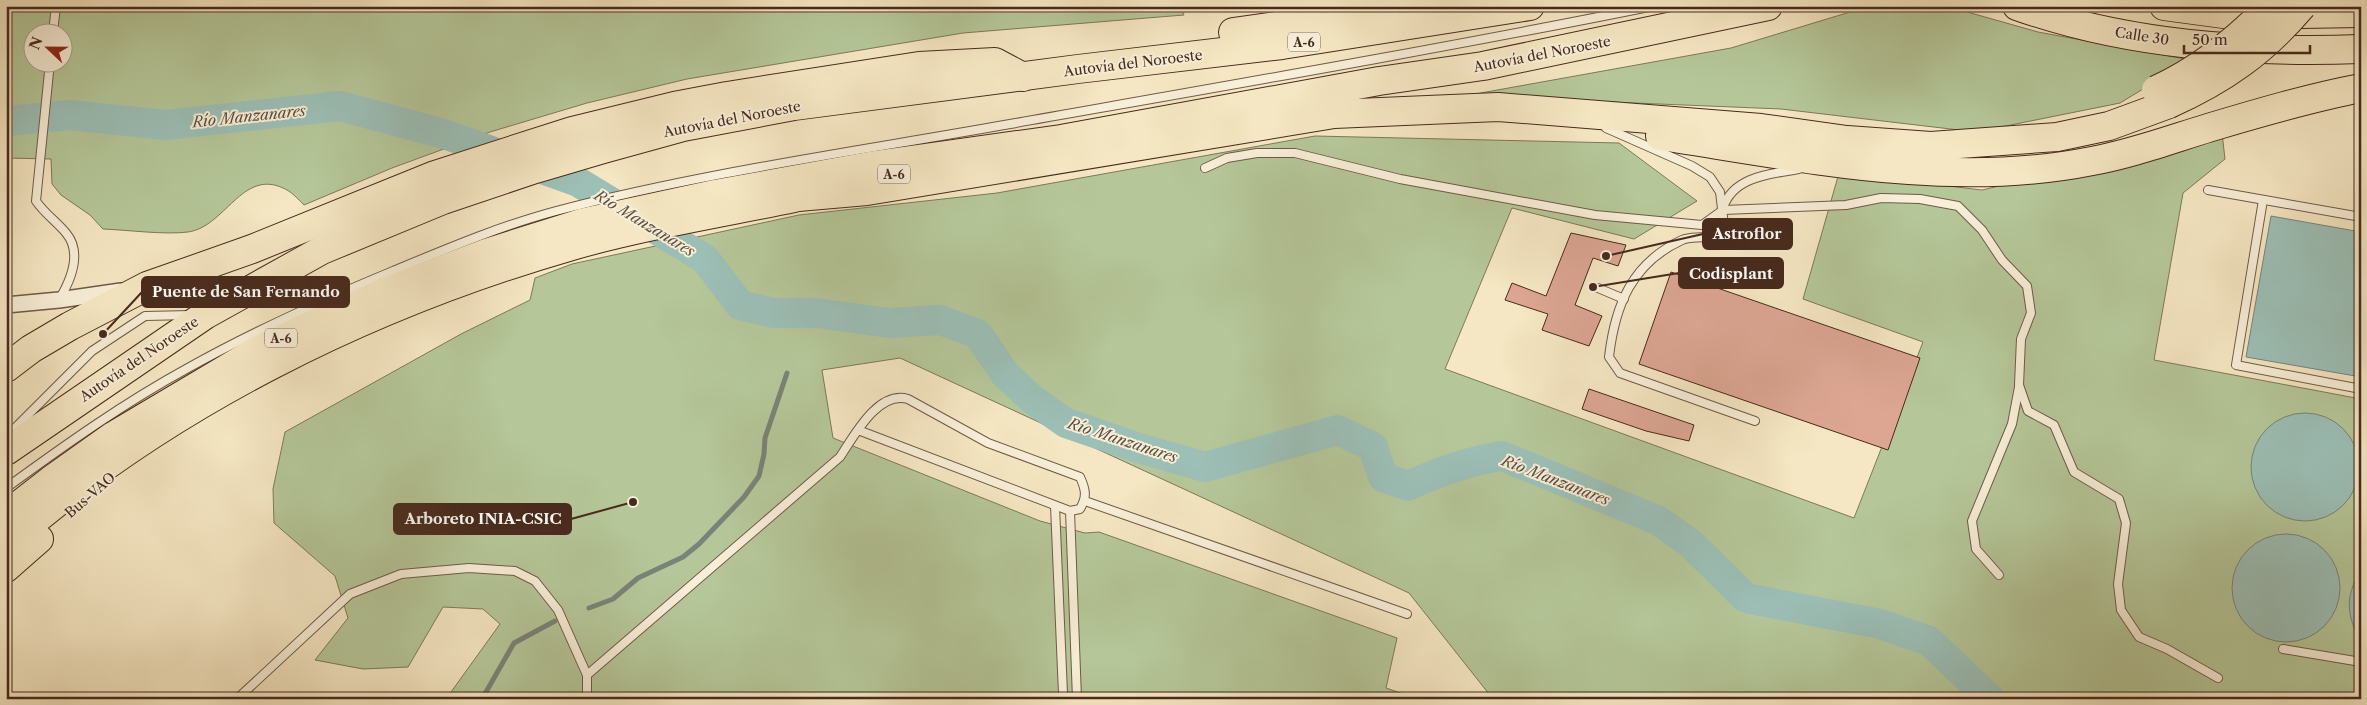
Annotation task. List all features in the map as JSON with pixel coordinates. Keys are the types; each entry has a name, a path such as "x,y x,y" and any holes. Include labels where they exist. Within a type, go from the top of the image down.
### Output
{"highway":[{"path":"1078,69 1177,40 1319,20 1387,6"},
{"name":"Autovía del Noroeste","path":"6,451 205,314 439,188 535,169 794,95 1023,78 1078,69 1282,45 1530,6"},
{"name":"Autovía del Noroeste","path":"6,515 113,436 210,377 306,326 389,290 461,263 576,245 666,224 797,178 867,179 908,172 989,149 1061,139 1442,71 1483,66 1768,6"},
{"name":"Calle 30","path":"2016,6 2133,37 2227,48 2304,51 2361,49"},
{"path":"2164,6 2231,15 2361,13"},
{"path":"2163,97 2244,33 2270,6"},
{"path":"797,178 867,191 1334,114 1498,107 1762,128 1932,131 1990,129 2068,118 2200,90 2234,70 2268,42 2302,6"},
{"path":"1263,126 1405,116 1499,119 1606,128 1843,164 1903,170 1988,172 2090,162 2132,152 2260,112 2361,88"},
{"name":"A-6","path":"6,368 31,349 70,326 147,286 252,249 439,188"},
{"name":"Autovía del Noroeste","path":"6,545 123,453 174,421 303,351 400,307 461,263"},
{"name":"Autovía del Noroeste","path":"174,421 210,377"},
{"name":"Bus-VAO","path":"6,568 174,421"}],"street":[{"path":"6,305 59,300 147,286"}],"lane":[{"path":"54,22 56,6"},
{"path":"6,488 78,435 187,368 303,309 461,263 551,212 659,186 797,178 951,135 1411,54 1654,6"},
{"path":"49,72 36,201 46,215 66,234 74,250 74,263 70,283 59,300"},
{"path":"1606,128 1692,166 1710,177 1720,192 1724,225 1707,237 1685,239 1662,251 1645,265 1624,299 1612,326 1609,357 1620,373 1755,421"},
{"path":"1205,168 1227,158 1257,153 1295,153 1400,179 1595,215 1702,225 1723,210 1846,205 1881,198 1920,199 1958,206 1982,230 2002,260 2027,286 2031,313 2021,338 2019,385 2012,424 1972,521 1976,549 2000,575"},
{"path":"1723,210 1726,198 1731,192 1753,178 1808,167 1843,164"},
{"path":"2208,190 2361,217"},
{"path":"2263,200 2236,365 2361,389"},
{"path":"1598,288 1624,299"},
{"path":"6,437 92,352 145,316 205,314"},
{"path":"2019,385 2028,411 2054,425 2074,472 2119,499 2126,523 2118,584 2121,610 2139,637 2167,649 2218,678"},
{"path":"587,675 840,457 858,430 888,400 899,397 908,399 988,444 1080,477 1086,490 1085,501 1080,509 1070,511 858,430"},
{"path":"1085,501 1407,614"},
{"path":"1055,506 1063,694 1061,699"},
{"path":"1070,511 1077,699"},
{"path":"238,699 350,594 402,574 469,568 515,571 535,580 558,610 587,675 587,699"},
{"path":"2283,650 2361,662"}],"green space":[{"path":"6,6 1173,6 1181,8 1184,15 963,33 687,79 587,103 490,132 392,168 304,205 292,193 283,188 269,184 256,186 245,192 213,220 201,228 188,232 158,233 103,229 90,215 61,195 52,184 51,159 6,158"},
{"path":"1870,6 1946,6 2038,32 2191,60 2120,103 1976,132 1781,109 1464,96 1731,48"},
{"path":"2222,133 2225,159 2183,193 2154,360 2361,399 2361,699 1493,699 1409,593 900,358 822,370 833,438 1040,521 1085,533 1099,532 1397,638 1386,688 1418,699 446,699 500,624 483,609 443,607 408,667 363,669 315,660 348,618 335,576 274,523 273,489 285,432 461,334 530,300 535,278 572,264 799,215 997,193 1315,136 1619,143 1697,201 1634,239 1512,208 1445,369 1854,518 1923,342 1803,299 1839,173 1982,190"}],"water":[{"path":"2271,216 2361,232 2361,377 2246,357"},
{"path":"2305,413 2326,417 2343,429 2355,446 2359,467 2355,488 2343,505 2326,517 2305,521 2284,517 2267,505 2255,488 2251,467 2255,446 2267,429 2284,417"},
{"path":"2286,534 2307,538 2324,550 2336,567 2340,588 2336,609 2324,626 2307,638 2286,642 2265,638 2248,626 2236,609 2232,588 2236,567 2248,550 2265,538"},
{"path":"2361,572 2361,641 2353,624 2349,606 2352,589"}],"building":[{"path":"1571,233 1626,245 1618,266 1593,258 1575,305 1602,316 1589,346 1542,330 1548,314 1505,300 1512,283 1546,296"},
{"path":"1671,272 1920,358 1888,450 1639,364"},
{"path":"1589,389 1694,425 1689,441 1646,431 1582,409"}],"waterway":[{"name":"Río Manzanares","path":"6,121 70,115 166,125 340,106 444,134 578,182 705,259 740,305 773,313 817,313 889,323 940,320 978,334 1005,374 1032,399 1066,423 1139,448 1205,467 1338,430 1373,447 1383,477 1408,486 1454,468 1502,456 1657,520 1690,543 1746,598 1880,624 1929,641 1990,699"},
{"path":"804,324 812,313"},
{"path":"589,608 613,599 638,578 683,557 699,544 744,497 759,476 764,454 765,438 787,373"},
{"path":"482,699 514,643 555,621"}],"place":[{"name":"Astroflor","path":"1606,256"},
{"name":"Codisplant","path":"1593,287"},
{"name":"Puente de San Fernando","path":"103,334"},
{"name":"Arboreto INIA-CSIC","path":"633,502"}]}
